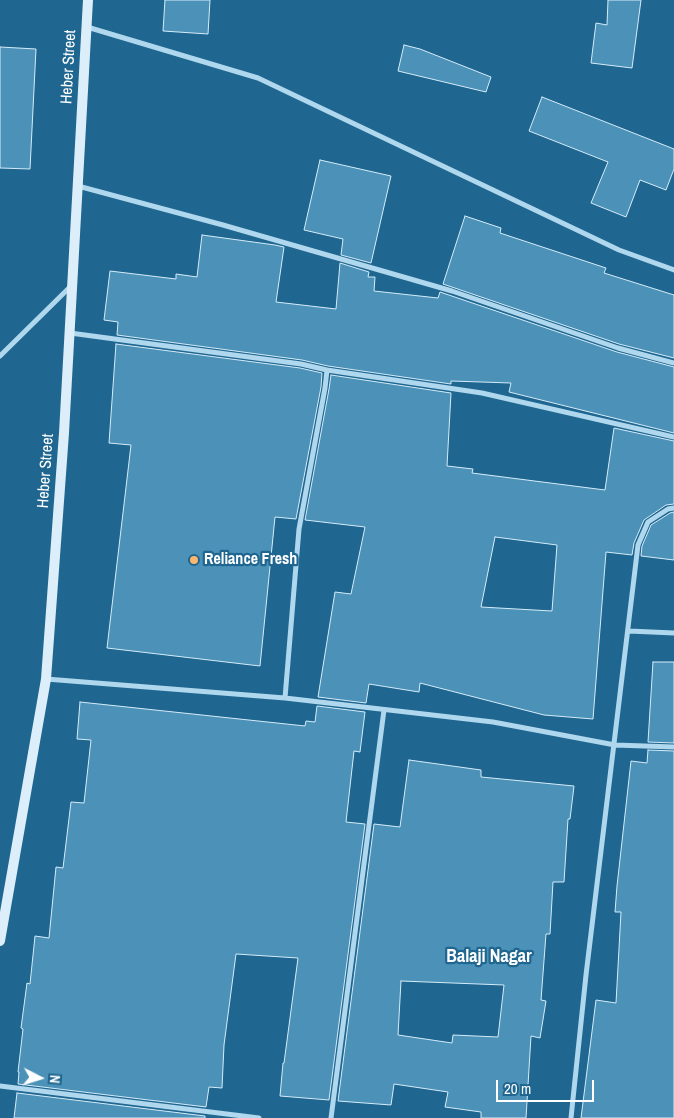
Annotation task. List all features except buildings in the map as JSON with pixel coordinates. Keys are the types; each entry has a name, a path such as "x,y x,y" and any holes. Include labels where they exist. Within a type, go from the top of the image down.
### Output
{"street":[{"name":"Heber Street","path":"0,941 46,679 64,433 88,0"},
{"path":"86,26 258,78 619,250 674,269"},
{"path":"78,186 223,225 452,291 618,348 674,363"},
{"path":"0,356 72,284"},
{"path":"70,334 301,364 327,370 482,393 674,437"},
{"path":"284,698 299,529 327,370"},
{"path":"571,1118 586,975 638,546 648,522 668,509 674,508"},
{"path":"628,631 674,633"},
{"path":"46,679 284,698 493,722 615,745 674,746"},
{"path":"331,1118 384,710"},
{"path":"0,1086 259,1118"}],"place":[{"name":"Reliance Fresh","path":"194,560"}],"district":[{"name":"Balaji Nagar","path":"489,957"}]}
